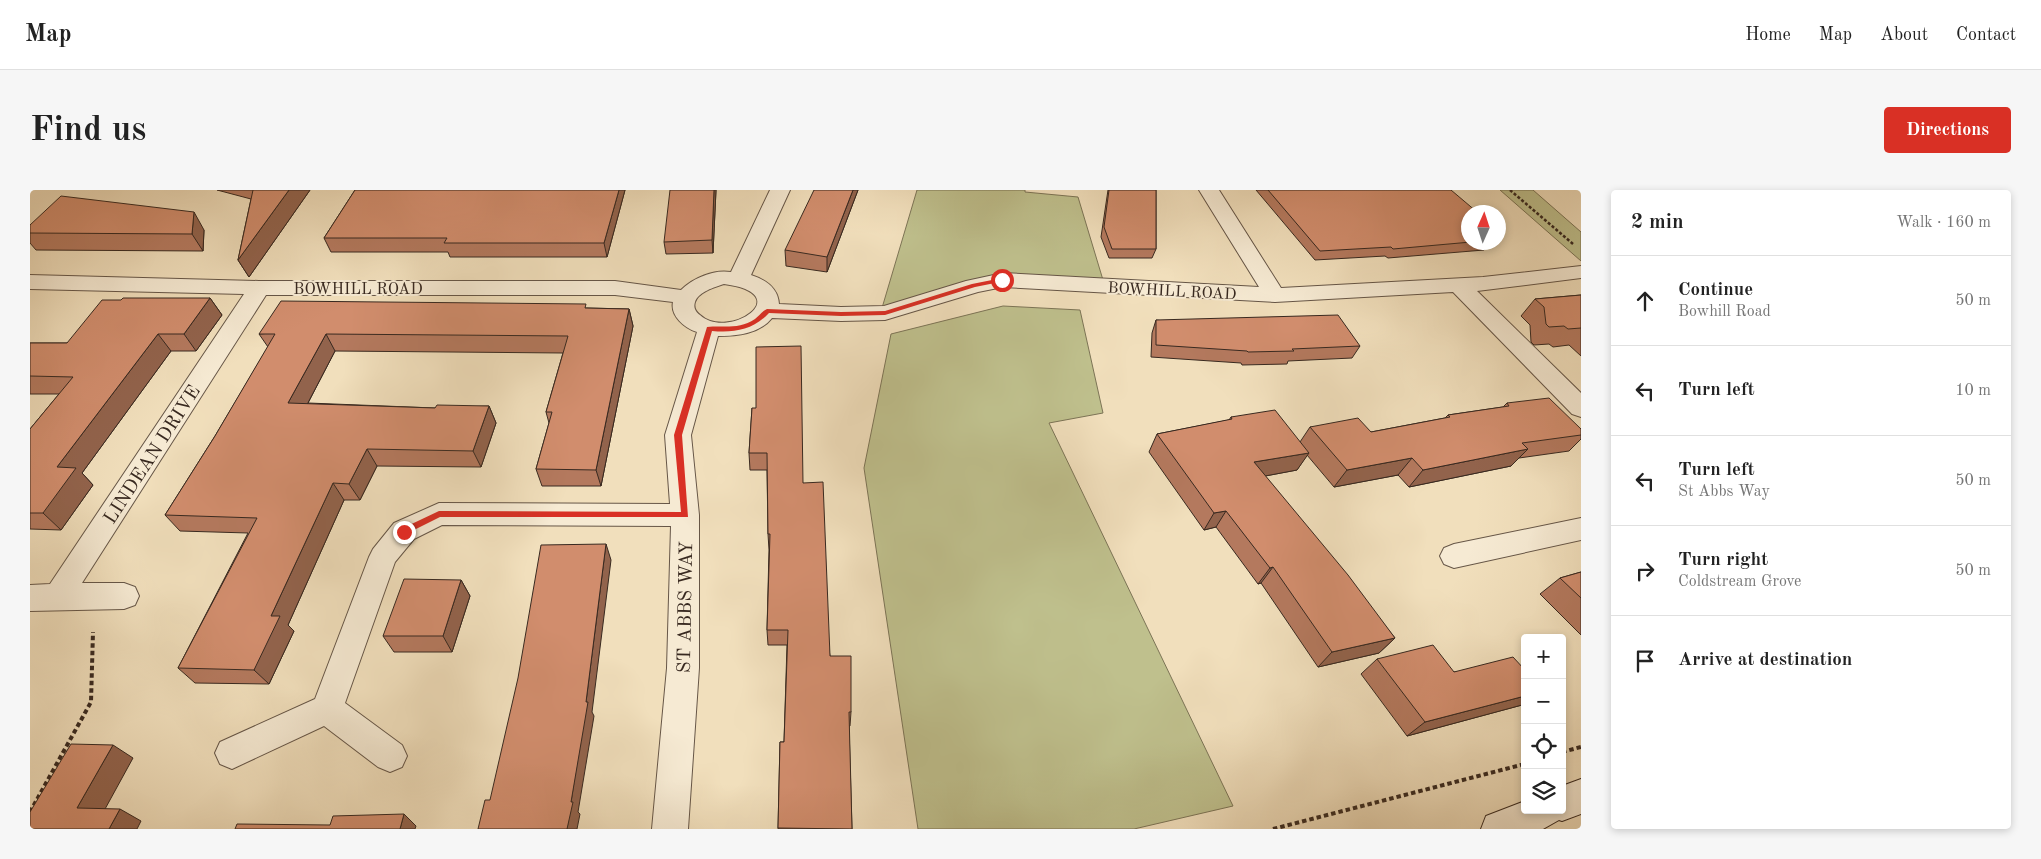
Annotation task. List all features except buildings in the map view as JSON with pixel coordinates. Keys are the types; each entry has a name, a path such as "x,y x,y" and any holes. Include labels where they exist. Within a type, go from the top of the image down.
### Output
{"street":[{"path":"739,278 780,190"},
{"path":"1209,190 1275,295"},
{"name":"BOWHILL ROAD","path":"767,311 841,314 885,313 974,286 1002,280 1275,295 1483,284 1581,272"},
{"path":"722,277 739,278 754,282 765,290 770,300 767,311 758,320 744,327 726,330 709,329 696,324 687,316 684,306 686,297 694,288 706,281 722,277"},
{"name":"BOWHILL ROAD","path":"30,282 258,288 615,288 686,297"},
{"path":"1458,285 1581,408"},
{"name":"LINDEAN DRIVE","path":"44,597 258,288"},
{"name":"ST ABBS WAY","path":"670,829 683,668 685,515 678,435 709,329"},
{"path":"232,753 327,709 383,557 404,532 439,514 685,515"},
{"path":"1454,556 1581,529"},
{"path":"44,597 124,596"},
{"path":"327,709 390,756"},
{"path":"1566,802 1581,796"},
{"path":"1499,829 1536,814"}],"path":[{"path":"1510,190 1576,247"},
{"path":"30,812 91,702 94,596"},
{"path":"1566,751 1581,746"},
{"path":"1273,829 1521,765"}],"green space":[{"path":"917,190 1025,190 1025,192 1078,197 1103,280 999,275 882,308"},
{"path":"1500,190 1533,190 1581,232 1581,261"},
{"path":"1003,306 1080,310 1103,413 1049,423 1233,806 1134,829 918,829 864,468 891,334"}],"route":[{"path":"404,532 439,514 685,515 678,435 709,329 726,330 744,327 758,320 767,311 841,314 885,313 974,286 1002,280"}]}
